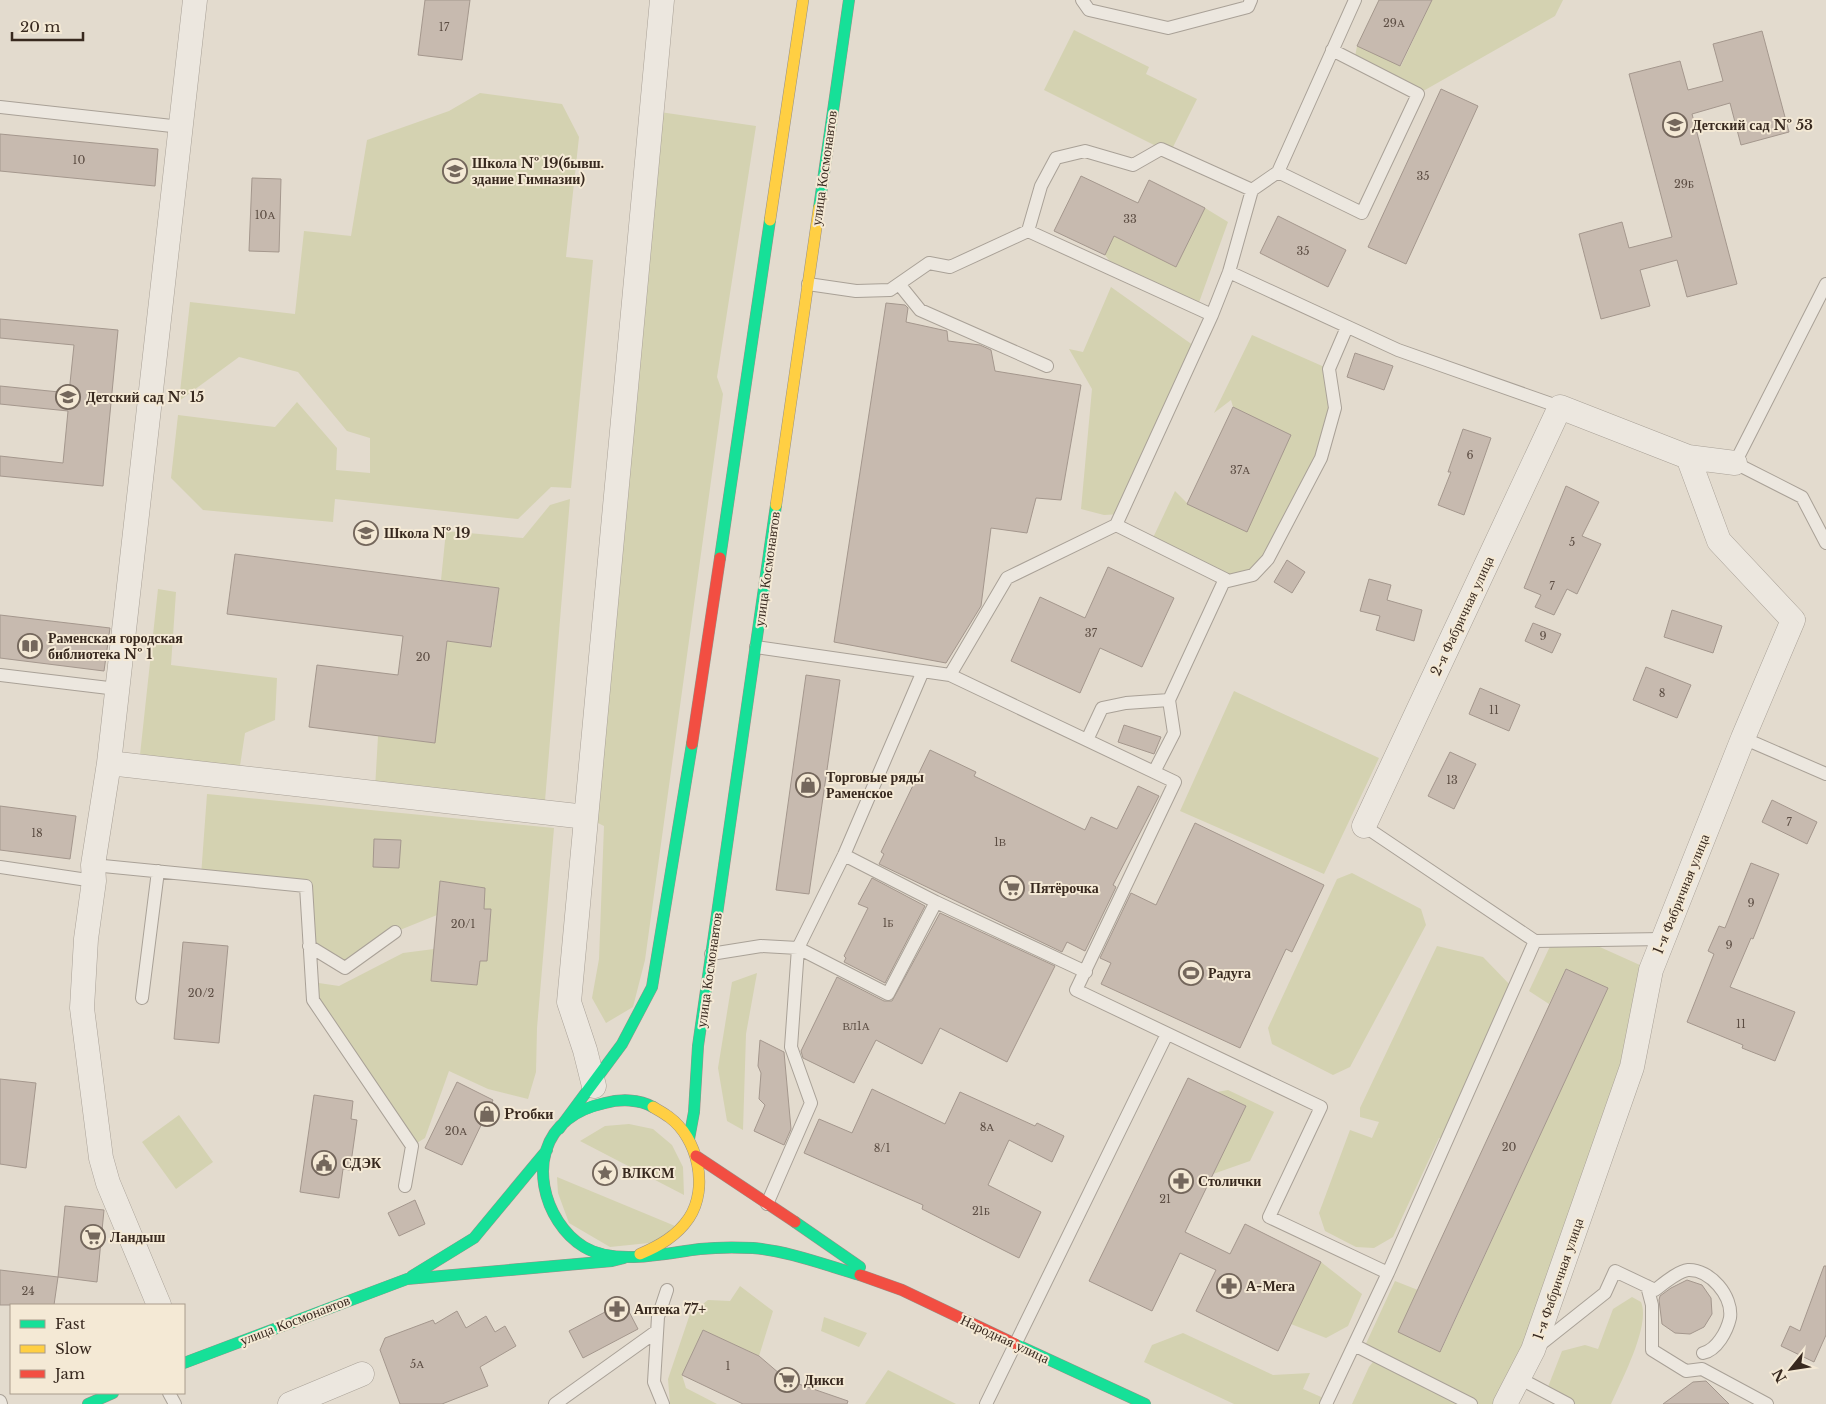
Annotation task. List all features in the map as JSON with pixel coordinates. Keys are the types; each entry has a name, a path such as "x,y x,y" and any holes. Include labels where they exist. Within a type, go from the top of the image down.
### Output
{"main road":[{"path":"559,1129 582,1109 602,1101 625,1099 656,1107 669,1116 689,1139 696,1156 698,1186 689,1216 668,1241 640,1254 612,1256 588,1249 572,1239 558,1226 546,1202 543,1165 547,1150 559,1129 594,1086 636,1021 652,987 700,693 803,0"},
{"name":"улица Космонавтов","path":"689,1139 694,1112 698,1046 849,0"},
{"name":"улица Космонавтов","path":"185,1363 407,1279 474,1238 547,1150"},
{"name":"Народная улица","path":"696,1156 882,1282"},
{"name":"Народная улица","path":"640,1254 705,1248 766,1249 882,1282 1015,1344 1127,1400 1145,1404"},
{"name":"улица Космонавтов","path":"407,1279 612,1262 640,1254"},
{"path":"88,1404 111,1394"}],"street":[{"path":"159,1304 108,1183 101,1158 82,1008 86,939 93,873 118,689 195,0"},
{"path":"594,1086 586,1050 569,1002 662,0"},
{"path":"1560,407 1688,457 1736,463"},
{"name":"2-я Фабричная улица","path":"1364,826 1560,407"},
{"name":"1-я Фабричная улица","path":"1505,1404 1517,1377 1534,1350 1632,1067 1651,970 1662,939 1794,620 1719,541 1688,457"},
{"path":"109,763 586,818"},
{"path":"290,1404 362,1374"}],"lane":[{"path":"1082,0 1089,10 1168,28 1248,7 1251,0"},
{"path":"950,675 1007,578 1116,525 1212,315 1229,272 1252,190 1278,172 1355,0"},
{"path":"1278,172 1362,213 1418,94 1332,50"},
{"path":"0,107 181,127"},
{"path":"808,284 856,291 890,290 929,262 950,267 1028,231 1041,186 1056,158 1085,151 1132,165 1161,149 1252,190"},
{"path":"1028,231 1212,315"},
{"path":"1229,272 1398,350 1560,407"},
{"path":"899,284 920,310 1047,366"},
{"path":"1826,284 1736,463 1802,497 1826,543"},
{"path":"1224,582 1253,575 1268,559 1321,458 1335,408 1329,369 1347,327"},
{"path":"1116,525 1225,579 1169,700 1174,733 1154,772"},
{"path":"756,646 950,675 1175,782 1076,990 1321,1107 1269,1217 1388,1274"},
{"path":"767,1204 811,1103 791,1047 798,948 844,855 923,671"},
{"path":"0,675 118,689"},
{"path":"1087,740 1102,708 1126,702 1169,700"},
{"path":"1744,738 1826,774"},
{"path":"1364,826 1535,941 1662,939"},
{"path":"844,855 936,902 1086,972"},
{"path":"0,867 93,873 158,872 306,886 313,1000 412,1146 405,1186"},
{"path":"142,998 158,872"},
{"path":"712,954 761,946 798,948 888,994 936,902"},
{"path":"309,946 345,968 395,932"},
{"path":"1326,1404 1388,1274 1535,941"},
{"path":"986,1404 1167,1034"},
{"path":"1534,1350 1604,1293 1615,1271 1655,1290 1686,1270 1698,1271 1710,1277 1719,1286 1728,1304 1730,1317 1719,1342 1711,1351 1703,1353"},
{"path":"1647,1286 1652,1305 1652,1350 1686,1370 1702,1369 1767,1404"},
{"path":"663,1404 654,1382 658,1317 667,1290"},
{"path":"555,1404 657,1331"},
{"path":"1354,1345 1471,1404"},
{"path":"1517,1377 1568,1404"}],"shaded area":[{"path":"1432,0 1563,0 1555,16 1418,94 1354,62 1357,46 1401,66"},
{"path":"1074,30 1149,67 1146,74 1197,99 1170,153 1044,90"},
{"path":"480,93 562,104 579,137 566,257 593,260 571,488 551,487 518,519 335,499 333,522 203,510 171,478 178,415 275,427 297,402 337,448 336,470 370,473 370,438 347,431 298,372 239,357 179,401 190,302 295,314 304,231 351,236 367,140 449,111"},
{"path":"653,111 756,126 717,377 723,394 645,960 633,1007 606,1023 592,998 599,959 604,826 586,817"},
{"path":"1205,208 1228,222 1197,308 1118,272 1105,255 1114,236 1176,267"},
{"path":"1111,287 1197,348 1121,514 1104,515 1081,509 1092,389 1069,349 1083,352"},
{"path":"1252,335 1329,369 1335,408 1321,458 1253,575 1224,582 1151,542 1175,491 1188,504 1247,531 1291,435 1233,407 1231,400 1214,413"},
{"path":"570,499 545,801 375,789 378,736 435,743 447,641 492,647 499,588 441,580 446,531 523,538 550,505"},
{"path":"158,589 176,592 171,665 277,678 275,720 245,733 238,779 139,764"},
{"path":"1234,691 1379,758 1324,874 1180,811"},
{"path":"207,794 554,828 537,1028 536,1072 528,1099 488,1089 449,1071 425,1138 412,1146 313,1000 312,982 339,986 403,953 434,949 431,981 477,985 480,961 487,960 491,909 484,909 485,888 440,881 437,915 395,932 345,968 309,946 306,886 201,876"},
{"path":"1352,873 1421,909 1426,925 1350,1067 1333,1075 1272,1044 1268,1028 1337,879"},
{"path":"1582,939 1651,970 1632,1067 1505,1404 1352,1404 1369,1367 1377,1357 1363,1350 1395,1281 1418,1290 1399,1332 1441,1351 1608,988 1566,969 1549,1004 1529,991 1553,940"},
{"path":"1437,946 1483,957 1514,989 1448,1140 1439,1138 1393,1237 1374,1248 1356,1247 1325,1231 1319,1213 1350,1130 1372,1138 1379,1122 1360,1117 1360,1108"},
{"path":"757,973 746,1034 743,1130 727,1121 718,1068 732,982"},
{"path":"1228,1090 1274,1112 1250,1161 1213,1174 1246,1106 1217,1092"},
{"path":"179,1115 213,1162 176,1189 142,1142"},
{"path":"629,1124 653,1129 672,1145 683,1167 684,1195 580,1141 605,1126"},
{"path":"557,1177 680,1228 668,1241 610,1247 569,1223 558,1193"},
{"path":"1321,1262 1362,1294 1348,1326 1326,1338 1291,1324"},
{"path":"740,1286 773,1311 759,1356 703,1330 682,1375 686,1388 717,1404 670,1404 668,1379 690,1314 708,1300 730,1301"},
{"path":"1632,1297 1641,1302 1643,1312 1642,1324 1628,1368 1611,1404 1568,1404 1546,1392 1562,1351 1585,1345 1598,1349 1613,1309"},
{"path":"824,1317 867,1333 859,1347 821,1331"},
{"path":"1183,1333 1273,1375 1310,1373 1303,1389 1328,1400 1326,1404 1234,1404 1144,1362 1152,1345"},
{"path":"888,1370 956,1404 865,1404"}],"building":[{"path":"425,0 470,0 462,60 418,55"},
{"path":"1379,0 1432,0 1400,66 1357,46"},
{"path":"1762,31 1789,132 1741,145 1730,103 1692,114 1737,284 1687,297 1677,260 1640,270 1650,306 1601,319 1579,234 1622,222 1629,248 1672,237 1629,74 1680,61 1688,90 1723,81 1713,44"},
{"path":"1441,89 1478,106 1406,264 1368,247"},
{"path":"0,134 158,149 155,186 0,171"},
{"path":"1081,176 1138,203 1149,180 1205,208 1176,267 1114,236 1105,255 1054,231"},
{"path":"252,178 281,179 279,252 249,251"},
{"path":"1278,216 1346,250 1328,287 1260,253"},
{"path":"886,303 905,305 908,308 906,322 947,331 948,341 980,345 991,350 995,371 1081,385 1061,500 1036,498 1027,533 991,528 981,606 946,663 834,642"},
{"path":"0,319 118,330 103,486 0,476 0,456 63,463 68,411 0,404 0,386 69,393 74,345 0,338"},
{"path":"1355,353 1393,366 1384,390 1347,377"},
{"path":"1233,407 1291,435 1247,532 1187,504"},
{"path":"1463,429 1491,438 1464,515 1438,505 1451,472 1448,472"},
{"path":"1566,486 1599,502 1582,536 1601,544 1577,594 1567,589 1554,615 1535,607 1541,595 1524,588"},
{"path":"235,554 499,588 491,647 447,641 435,743 309,727 317,665 398,675 403,636 227,614"},
{"path":"1287,560 1305,572 1292,593 1274,582"},
{"path":"1108,567 1174,598 1142,667 1100,648 1080,693 1011,661 1040,597 1085,618"},
{"path":"1369,579 1391,585 1387,600 1422,610 1414,641 1376,630 1380,616 1360,611"},
{"path":"1672,610 1722,626 1713,653 1664,637"},
{"path":"0,615 110,628 104,671 0,658"},
{"path":"1533,623 1561,634 1552,653 1525,641"},
{"path":"1646,667 1691,685 1677,718 1633,700"},
{"name":"Торговые ряды Раменское","path":"806,675 840,680 809,894 776,890"},
{"path":"1480,688 1520,705 1509,731 1469,714"},
{"path":"1124,725 1161,737 1154,754 1118,742"},
{"path":"930,750 976,772 974,776 1085,830 1091,817 1117,829 1138,786 1159,796 1113,885 1116,887 1085,951 1067,942 1062,952 879,864 884,854 881,852"},
{"path":"1450,752 1476,764 1454,809 1428,796"},
{"path":"1772,800 1817,822 1807,844 1762,822"},
{"path":"0,806 76,816 70,859 0,850"},
{"path":"1195,823 1324,885 1292,952 1286,949 1240,1048 1101,984 1111,963 1100,958 1131,893 1156,905"},
{"path":"374,839 401,840 399,868 373,867"},
{"path":"1751,863 1779,874 1753,939 1751,938 1730,987 1795,1012 1775,1061 1742,1048 1743,1045 1687,1022 1714,954 1708,951 1719,926 1725,928"},
{"path":"872,878 925,906 885,983 844,962 846,958 844,956 868,908 858,904"},
{"path":"440,881 485,888 484,909 491,909 487,961 480,961 477,985 431,981"},
{"path":"940,913 1055,966 1007,1062 940,1028 922,1064 876,1040 854,1083 803,1058 801,1051 837,977 884,1001 892,1001"},
{"path":"183,942 228,946 219,1043 174,1039"},
{"path":"1566,969 1608,988 1440,1352 1398,1332"},
{"path":"760,1040 784,1052 791,1129 784,1145 754,1131 765,1105 759,1099 761,1073 758,1066"},
{"path":"1188,1078 1246,1106 1185,1232 1230,1254 1245,1224 1321,1262 1278,1351 1196,1311 1216,1270 1180,1253 1152,1311 1089,1281"},
{"path":"0,1079 36,1083 26,1168 0,1164"},
{"path":"457,1082 493,1100 462,1165 425,1148"},
{"path":"872,1089 945,1124 960,1092 1035,1126 1037,1123 1064,1136 1052,1162 1009,1140 988,1185 1041,1212 1019,1258 922,1209 923,1205 804,1153 819,1119 852,1133"},
{"path":"314,1095 353,1101 351,1119 357,1120 350,1170 343,1169 339,1198 300,1192"},
{"path":"415,1200 425,1224 399,1236 388,1213"},
{"path":"65,1206 104,1210 97,1282 58,1277"},
{"path":"1824,1266 1826,1266 1826,1335 1814,1362 1781,1346 1790,1326 1800,1331"},
{"path":"0,1270 58,1277 54,1304 0,1305"},
{"path":"1687,1280 1702,1285 1711,1298 1712,1314 1704,1327 1690,1334 1675,1333 1662,1324 1659,1300 1660,1296 1671,1288"},
{"path":"624,1302 638,1329 583,1358 569,1331"},
{"path":"457,1311 466,1328 486,1316 495,1332 505,1326 516,1346 480,1367 488,1386 442,1404 400,1404 380,1350 385,1338 433,1320 435,1324"},
{"path":"703,1330 759,1356 787,1380 848,1401 847,1404 743,1404 682,1375"},
{"path":"1706,1381 1729,1404 1663,1404 1693,1382"}],"traffic: fast":[{"path":"819,208 849,0"},
{"path":"720,558 770,220"},
{"path":"689,1139 694,1112 698,1046 776,505"},
{"path":"559,1129 622,1044 652,987 692,744"},
{"path":"653,1107 642,1102 629,1100 595,1106 581,1111 567,1120 554,1134 546,1150 543,1168 544,1186 558,1221 570,1236 584,1247 597,1253 611,1256 641,1257 707,1248 753,1248 793,1255 860,1275"},
{"path":"412,1276 474,1238 547,1150"},
{"path":"795,1222 860,1267"},
{"path":"185,1363 407,1279 612,1261 624,1258"},
{"path":"1015,1344 1145,1404"},
{"path":"88,1404 111,1394"}],"traffic: slow":[{"path":"770,220 803,0"},
{"path":"776,505 819,208"},
{"path":"640,1254 661,1244 679,1230 689,1218 695,1206 698,1193 699,1178 697,1164 687,1137 669,1117 653,1107"}],"traffic: jam":[{"path":"692,744 720,558"},
{"path":"696,1156 795,1222"},
{"path":"860,1275 902,1290 1015,1344"}],"place":[{"name":"Детский сад № 53","path":"1675,125"},
{"name":"Школа № 19(бывш. здание Гимназии)","path":"455,171"},
{"name":"Детский сад № 15","path":"68,397"},
{"name":"Школа № 19","path":"366,533"},
{"name":"Раменская городская библиотека № 1","path":"30,646"},
{"name":"Торговые ряды Раменское","path":"808,785"},
{"name":"Пятёрочка","path":"1012,888"},
{"name":"Радуга","path":"1191,973"},
{"name":"Proбки","path":"487,1114"},
{"name":"СДЭК","path":"324,1163"},
{"name":"ВЛКСМ","path":"605,1173"},
{"name":"Столички","path":"1181,1181"},
{"name":"Ландыш","path":"93,1237"},
{"name":"А-Мега","path":"1229,1286"},
{"name":"Аптека 77+","path":"617,1309"},
{"name":"Дикси","path":"787,1380"}]}
